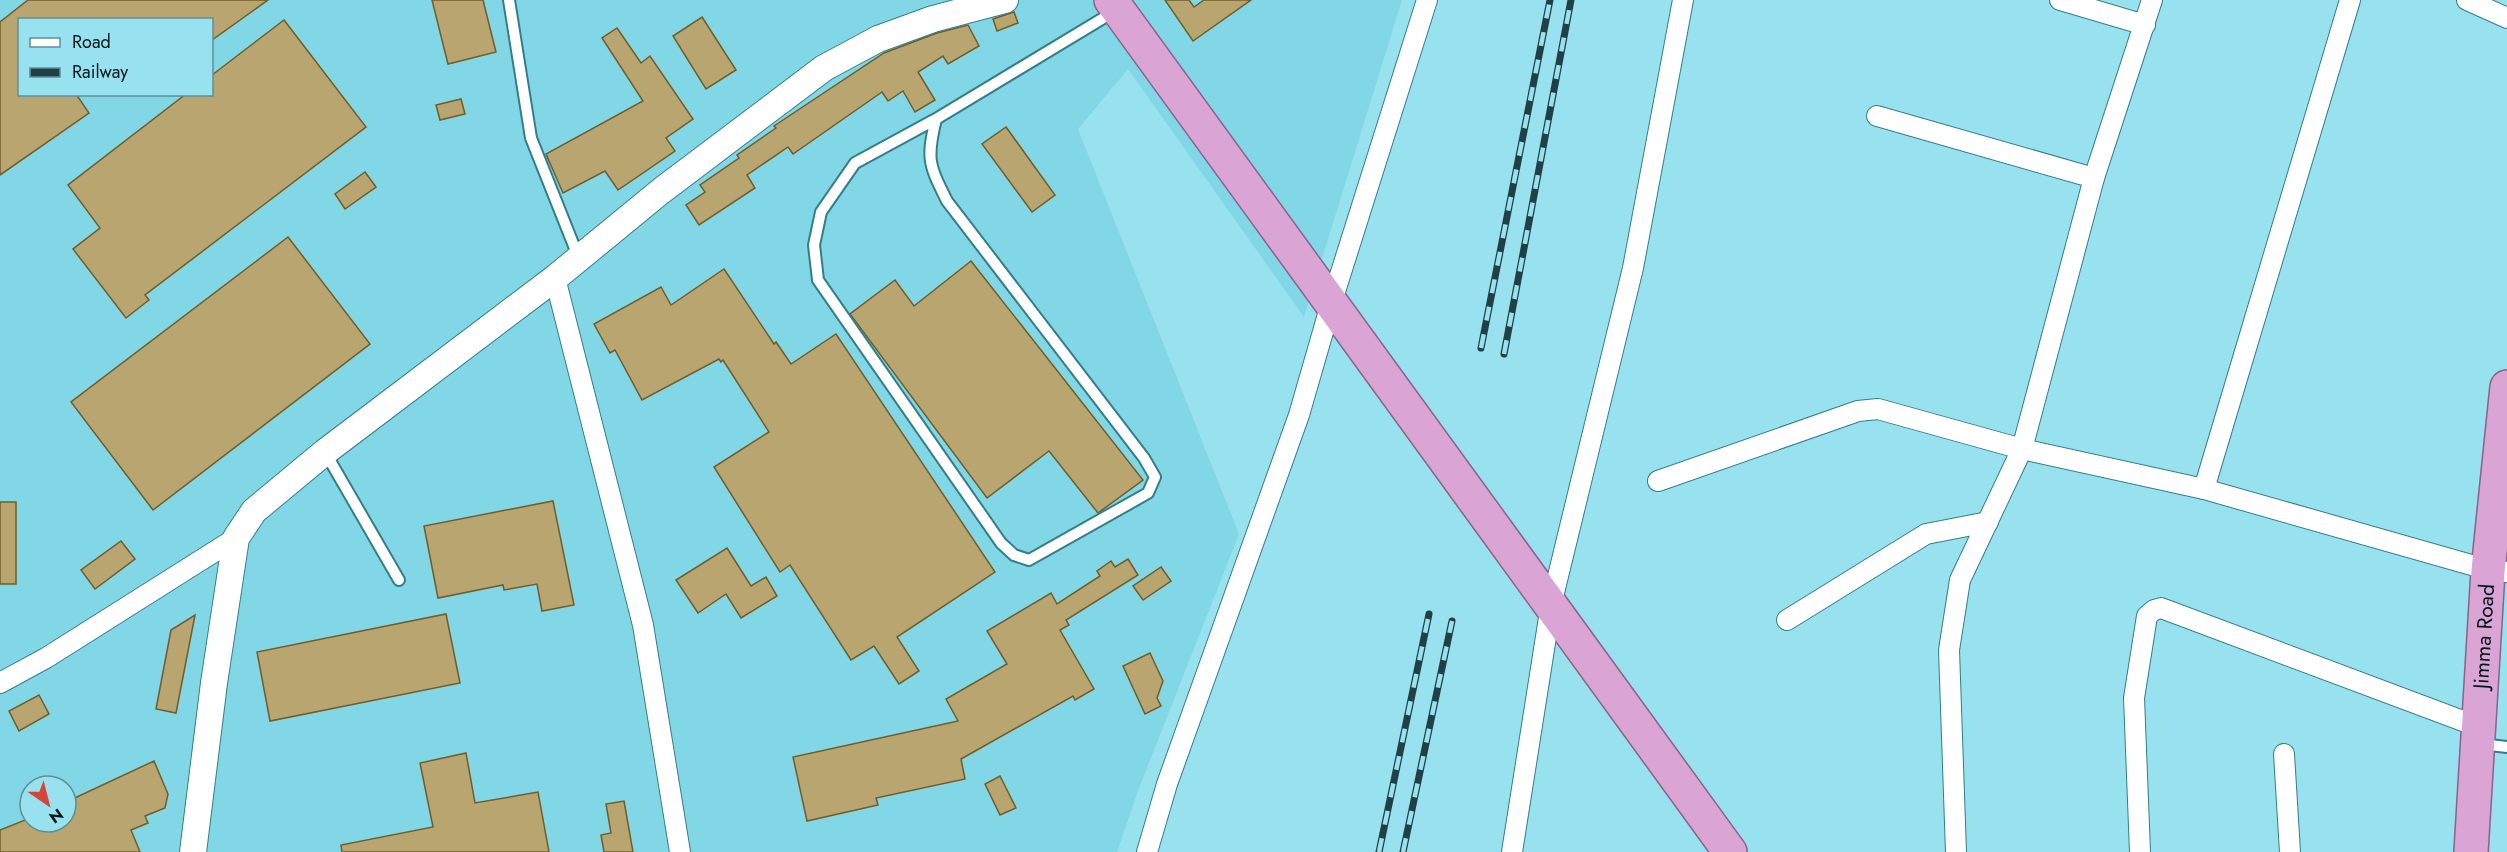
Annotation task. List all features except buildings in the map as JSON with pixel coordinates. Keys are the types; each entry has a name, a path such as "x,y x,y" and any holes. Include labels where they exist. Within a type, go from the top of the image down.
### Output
{"highway":[{"path":"1114,5 1731,852"},
{"name":"Jimma Road","path":"2471,852 2488,740 2507,387"}],"street":[{"path":"0,683 56,651 236,538 254,511 325,452 555,278 578,256 661,190 824,68 878,39 933,19 1005,0"},
{"path":"1147,852 1167,784 1299,415 1331,304 1427,0"},
{"path":"1512,852 1551,605 1633,268 1683,0"},
{"path":"2060,0 2145,25"},
{"path":"1956,852 1949,650 1960,580 2022,449 2094,177 2152,0"},
{"path":"2204,489 2350,0"},
{"path":"2467,0 2507,18"},
{"path":"1877,116 2094,177"},
{"path":"555,278 644,625 680,852"},
{"path":"1658,481 1858,411 1878,409 2022,449 2204,489 2498,571"},
{"path":"1787,620 1926,534 1988,522"},
{"path":"193,852 213,683 236,538"},
{"path":"2140,852 2134,698 2147,616 2154,609 2161,608 2488,740"},
{"path":"2284,754 2290,852"}],"lane":[{"path":"509,0 531,138 578,256"},
{"path":"936,119 929,148 933,172 947,201 1144,458 1155,477 1148,493 1029,560 1014,555 1001,543 819,280 814,245 821,212 855,163 936,119 1114,5"},
{"path":"325,452 399,580"}],"shaded area":[{"path":"0,0 1402,0 1304,317 1128,69 1078,129 1239,534 1138,791 1117,852 0,852"}],"railway":[{"path":"1481,348 1550,0"},
{"path":"1504,354 1571,0"},
{"path":"1379,852 1429,614"},
{"path":"1403,852 1452,621"}]}
